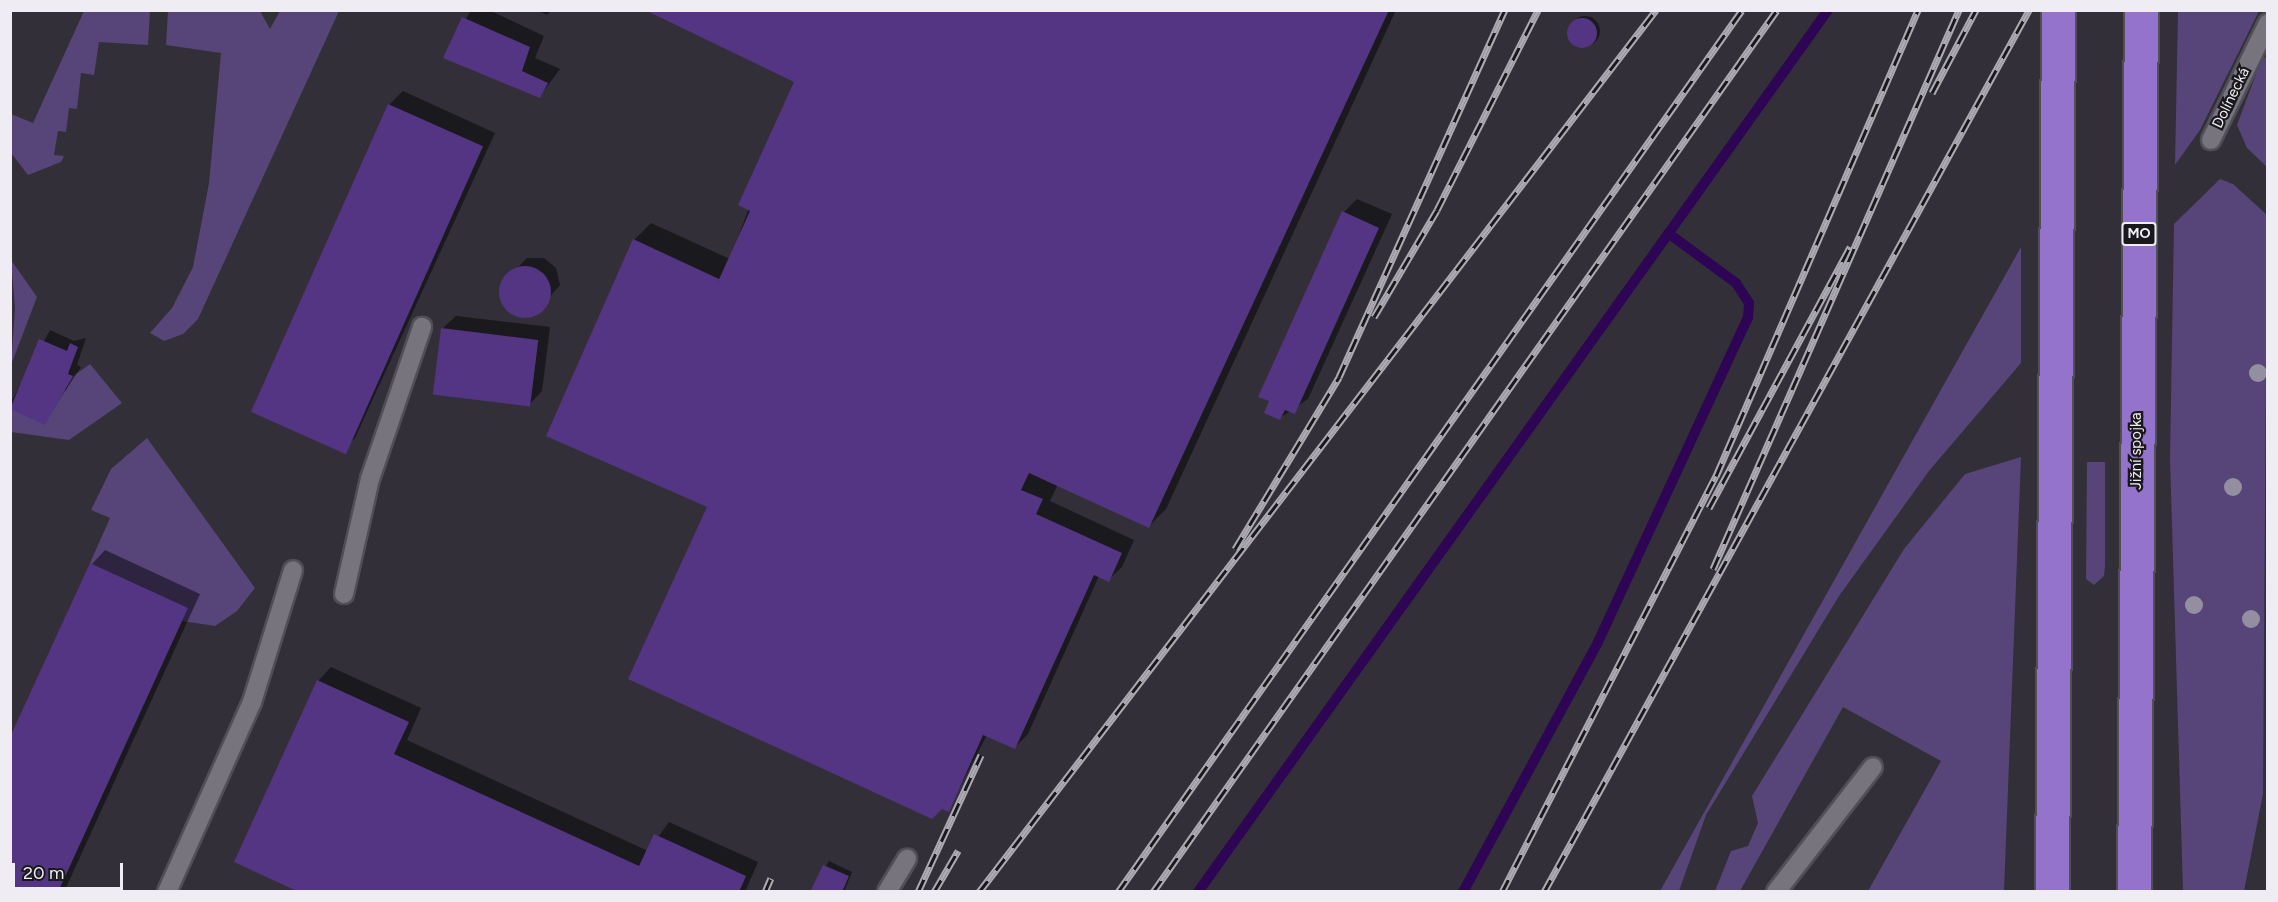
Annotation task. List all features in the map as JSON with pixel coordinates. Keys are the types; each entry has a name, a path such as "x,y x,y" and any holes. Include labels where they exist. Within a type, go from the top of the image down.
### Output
{"highway":[{"path":"2052,891 2058,10"},
{"name":"Jižní spojka","path":"2134,891 2141,10"}],"lane":[{"name":"Dolínecká","path":"2211,140 2268,23"},
{"path":"344,594 370,479 422,327"},
{"path":"167,891 252,702 293,570"},
{"path":"1776,891 1873,767"},
{"path":"887,891 908,859"}],"shaded area":[{"path":"84,11 150,11 148,45 99,42 94,75 81,73 77,109 69,108 66,132 58,131 54,155 64,156 61,162 28,175 11,153 11,114 33,123"},
{"path":"168,11 260,11 270,29 280,11 339,11 198,319 183,334 164,341 150,333 172,308 193,267 209,183 221,53 166,45"},
{"path":"2178,11 2259,11 2200,130 2175,165"},
{"path":"2267,57 2267,167 2247,148 2237,125 2262,58"},
{"path":"2220,179 2233,184 2267,215 2263,794 2244,891 2183,891 2170,458 2174,224"},
{"path":"2021,247 2021,363 1929,471 1839,596 1706,815 1679,891 1660,891"},
{"path":"11,260 37,297 11,365 15,308"},
{"path":"90,364 122,403 69,440 11,432 11,409 66,390 73,376"},
{"path":"147,438 255,588 237,611 215,626 182,621 187,608 90,563 110,518 91,510 111,469"},
{"path":"2021,457 2004,891 1868,891 1941,761 1843,707 1740,891 1715,891 1731,851 1748,846 1758,823 1752,796 1904,549 1965,474"},
{"path":"2087,462 2105,462 2105,566 2104,576 2094,585 2086,579"}],"building":[{"path":"645,10 1389,10 1149,528 1029,473 1021,490 1043,499 1036,514 1122,553 1109,582 1094,575 1015,749 983,735 949,812 942,809 932,819 628,679 707,507 546,436 633,239 719,279 716,286 750,211 738,205 794,82"},
{"path":"462,17 530,47 522,71 548,83 540,98 443,58"},
{"path":"1582,18 1593,22 1597,33 1593,44 1582,48 1571,44 1567,33 1571,22"},
{"path":"388,104 483,146 346,454 251,412"},
{"path":"1342,211 1379,228 1295,414 1285,410 1280,420 1264,413 1269,401 1258,397"},
{"path":"520,266 530,266 544,273 551,292 544,311 530,318 520,318 510,314 503,307 499,297 499,287 503,277 510,270"},
{"path":"441,328 538,340 530,406 433,395"},
{"path":"39,339 67,351 70,343 78,347 68,374 73,376 45,425 10,409"},
{"path":"90,563 188,608 58,892 10,892 10,737"},
{"path":"317,680 409,722 394,754 639,866 654,834 746,876 739,892 299,892 234,862"},
{"path":"823,865 849,876 842,892 810,892"}],"waterway":[{"path":"1198,892 1828,10"},
{"path":"1463,892 1598,642 1748,318 1749,303 1736,283 1668,233"}],"railway":[{"path":"1235,549 1339,377 1505,10"},
{"path":"1374,317 1437,210 1538,10"},
{"path":"979,892 1656,10"},
{"path":"1118,892 1742,10"},
{"path":"1153,892 1777,10"},
{"path":"1502,892 1716,476 1918,10"},
{"path":"1713,569 1959,10"},
{"path":"1932,93 1976,10"},
{"path":"1544,892 2029,10"},
{"path":"1709,508 1850,247"},
{"path":"918,892 981,755"},
{"path":"934,892 958,851"},
{"path":"765,892 771,878"}]}
